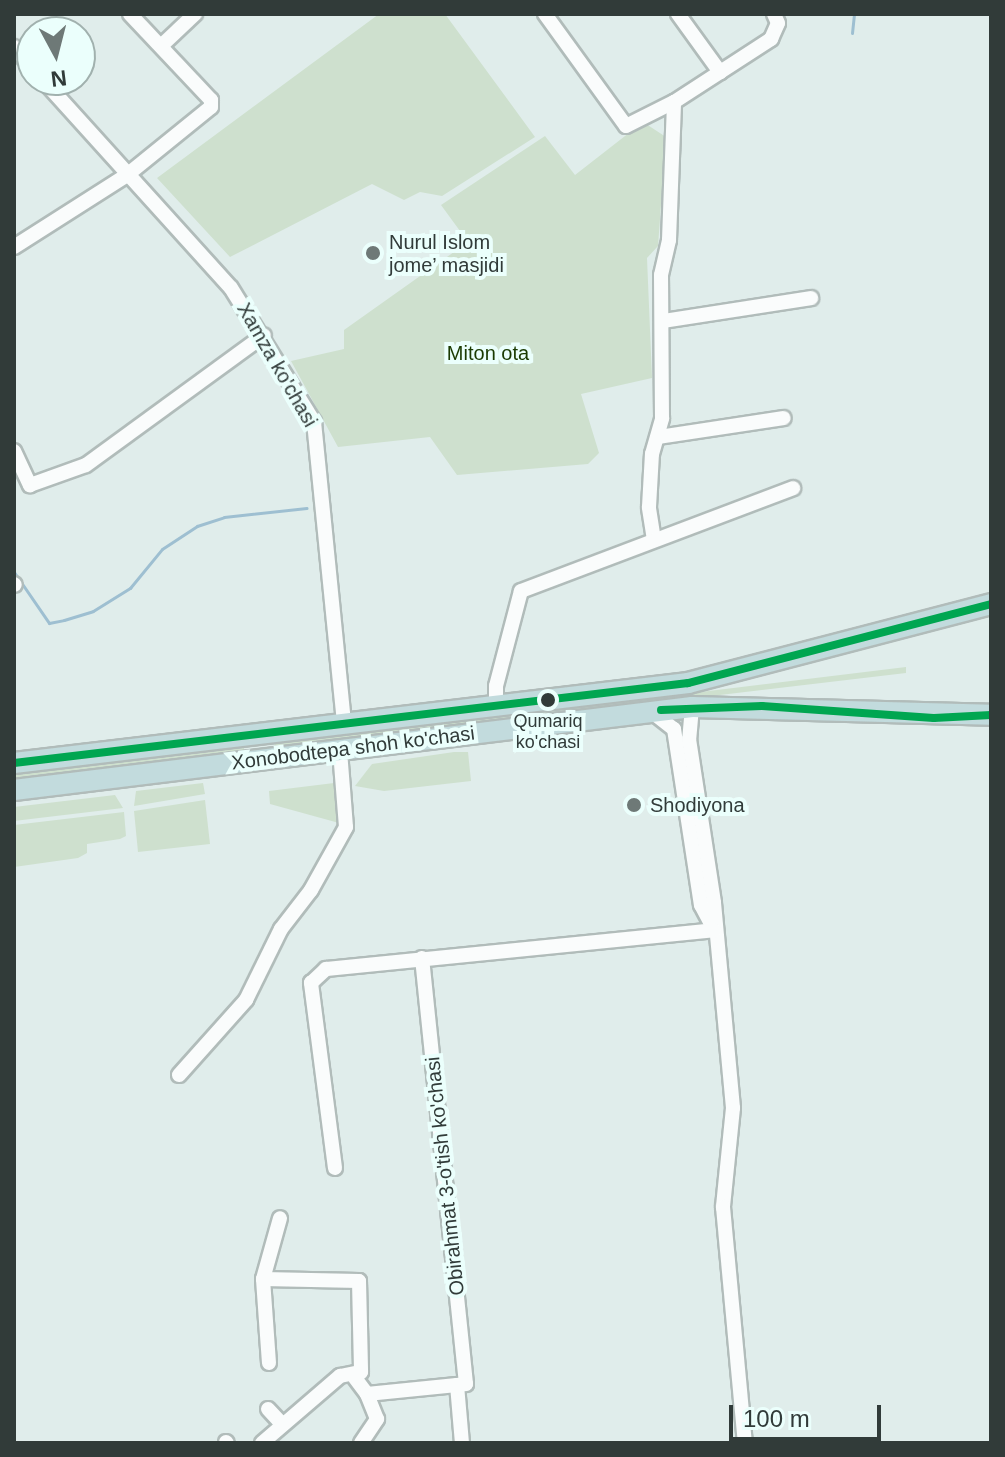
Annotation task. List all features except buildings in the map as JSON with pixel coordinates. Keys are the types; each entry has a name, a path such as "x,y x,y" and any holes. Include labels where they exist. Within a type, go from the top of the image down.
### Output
{"highway":[{"name":"Xonobodtepa shoh ko'chasi","path":"14,763 688,683 991,604"},
{"name":"Xonobodtepa shoh ko'chasi","path":"14,790 692,707 934,718 991,715"},
{"path":"266,733 260,747 268,759"}],"street":[{"path":"14,247 127,175 211,107 211,100 130,14"},
{"path":"161,46 195,14"},
{"path":"545,14 621,123 631,125 674,102 771,39 778,23 774,14"},
{"path":"678,14 720,72"},
{"name":"Xamza ko'chasi","path":"57,96 206,258 264,335 314,422 321,450 344,724"},
{"path":"654,540 649,507 652,454 658,437 674,102"},
{"path":"663,321 811,298"},
{"path":"14,451 30,485 86,465 264,335"},
{"path":"658,437 784,418"},
{"path":"496,706 496,686 521,591 793,488"},
{"path":"692,707 689,739 733,1108 723,1207 745,1443"},
{"path":"649,712 661,715 674,729 701,905 714,930"},
{"path":"179,1075 246,1000 281,929 311,890 346,827 340,750"},
{"path":"335,1168 311,983 326,969 714,930"},
{"name":"Obirahmat 3-o'tish ko'chasi","path":"422,958 466,1384 457,1385 462,1443"},
{"path":"269,1363 263,1279 280,1218"},
{"path":"263,1279 359,1281 361,1372 355,1378 367,1394 377,1419 361,1443"},
{"path":"262,1443 340,1376 361,1372"},
{"path":"367,1394 457,1385"},
{"path":"268,1409 282,1424"}],"green space":[{"path":"379,14 445,14 535,137 442,196 420,192 404,200 372,184 230,257 157,178"},
{"name":"Miton ota","path":"643,122 666,137 658,246 647,258 652,378 581,394 599,453 588,464 457,475 430,437 338,447 291,361 344,349 344,330 468,242 441,205 545,136 575,175"},
{"path":"906,667 906,673 273,748 275,744"},
{"path":"244,748 245,756 14,782 14,775"},
{"path":"468,752 471,781 384,791 355,786 372,764"},
{"path":"203,783 205,794 134,806 136,791"},
{"path":"334,783 339,823 270,804 269,791"},
{"path":"115,795 123,808 14,821 14,807"},
{"path":"205,800 210,844 138,852 134,811"},
{"path":"124,812 126,836 120,839 87,844 87,853 78,858 14,867 14,825"}],"waterway":[{"path":"852,33 854,14"},
{"path":"14,572 49,623 64,620 93,611 130,588 162,549 197,526 224,517 307,508"}],"transit line":[{"path":"14,763 688,683 991,604"},
{"path":"661,710 762,706 934,718 991,715"}],"place":[{"name":"Nurul Islom jome’ masjidi","path":"373,253"},
{"name":"Qumariq ko'chasi","path":"548,700"},
{"name":"Shodiyona","path":"634,805"}]}
